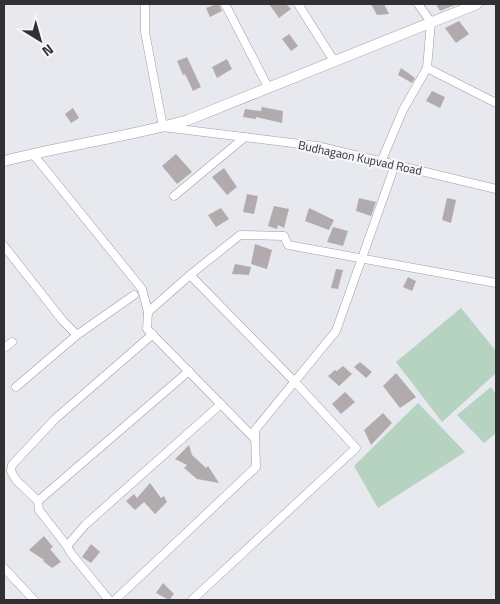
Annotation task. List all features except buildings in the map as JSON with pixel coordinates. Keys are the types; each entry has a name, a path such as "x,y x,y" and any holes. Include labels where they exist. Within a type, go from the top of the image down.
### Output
{"street":[{"path":"145,4 145,32 163,127"},
{"path":"225,4 268,88"},
{"path":"298,4 334,61"},
{"path":"381,162 403,110 427,68 431,22 418,4"},
{"path":"4,161 188,120 477,4"},
{"path":"427,68 496,103"},
{"name":"Budhagaon Kupvad Road","path":"163,127 317,146 496,189"},
{"path":"174,196 245,137"},
{"path":"33,154 142,290 148,312 148,329 255,439"},
{"path":"115,600 256,467 255,430 336,331 394,165"},
{"path":"148,312 240,235 284,236 288,245 496,283"},
{"path":"4,246 63,321 77,335"},
{"path":"190,275 295,382 356,448 192,600"},
{"path":"16,387 77,335 134,295"},
{"path":"109,600 39,510 38,501 16,480 11,472 12,465 55,419 153,334"},
{"path":"4,348 12,342"},
{"path":"38,501 189,371"},
{"path":"67,546 85,525 221,404"},
{"path":"4,568 34,600"}],"green space":[{"path":"461,308 496,351 496,373 442,422 396,362"},
{"path":"491,387 496,394 496,433 484,443 457,415"},
{"path":"418,403 465,452 378,508 354,466"}]}
